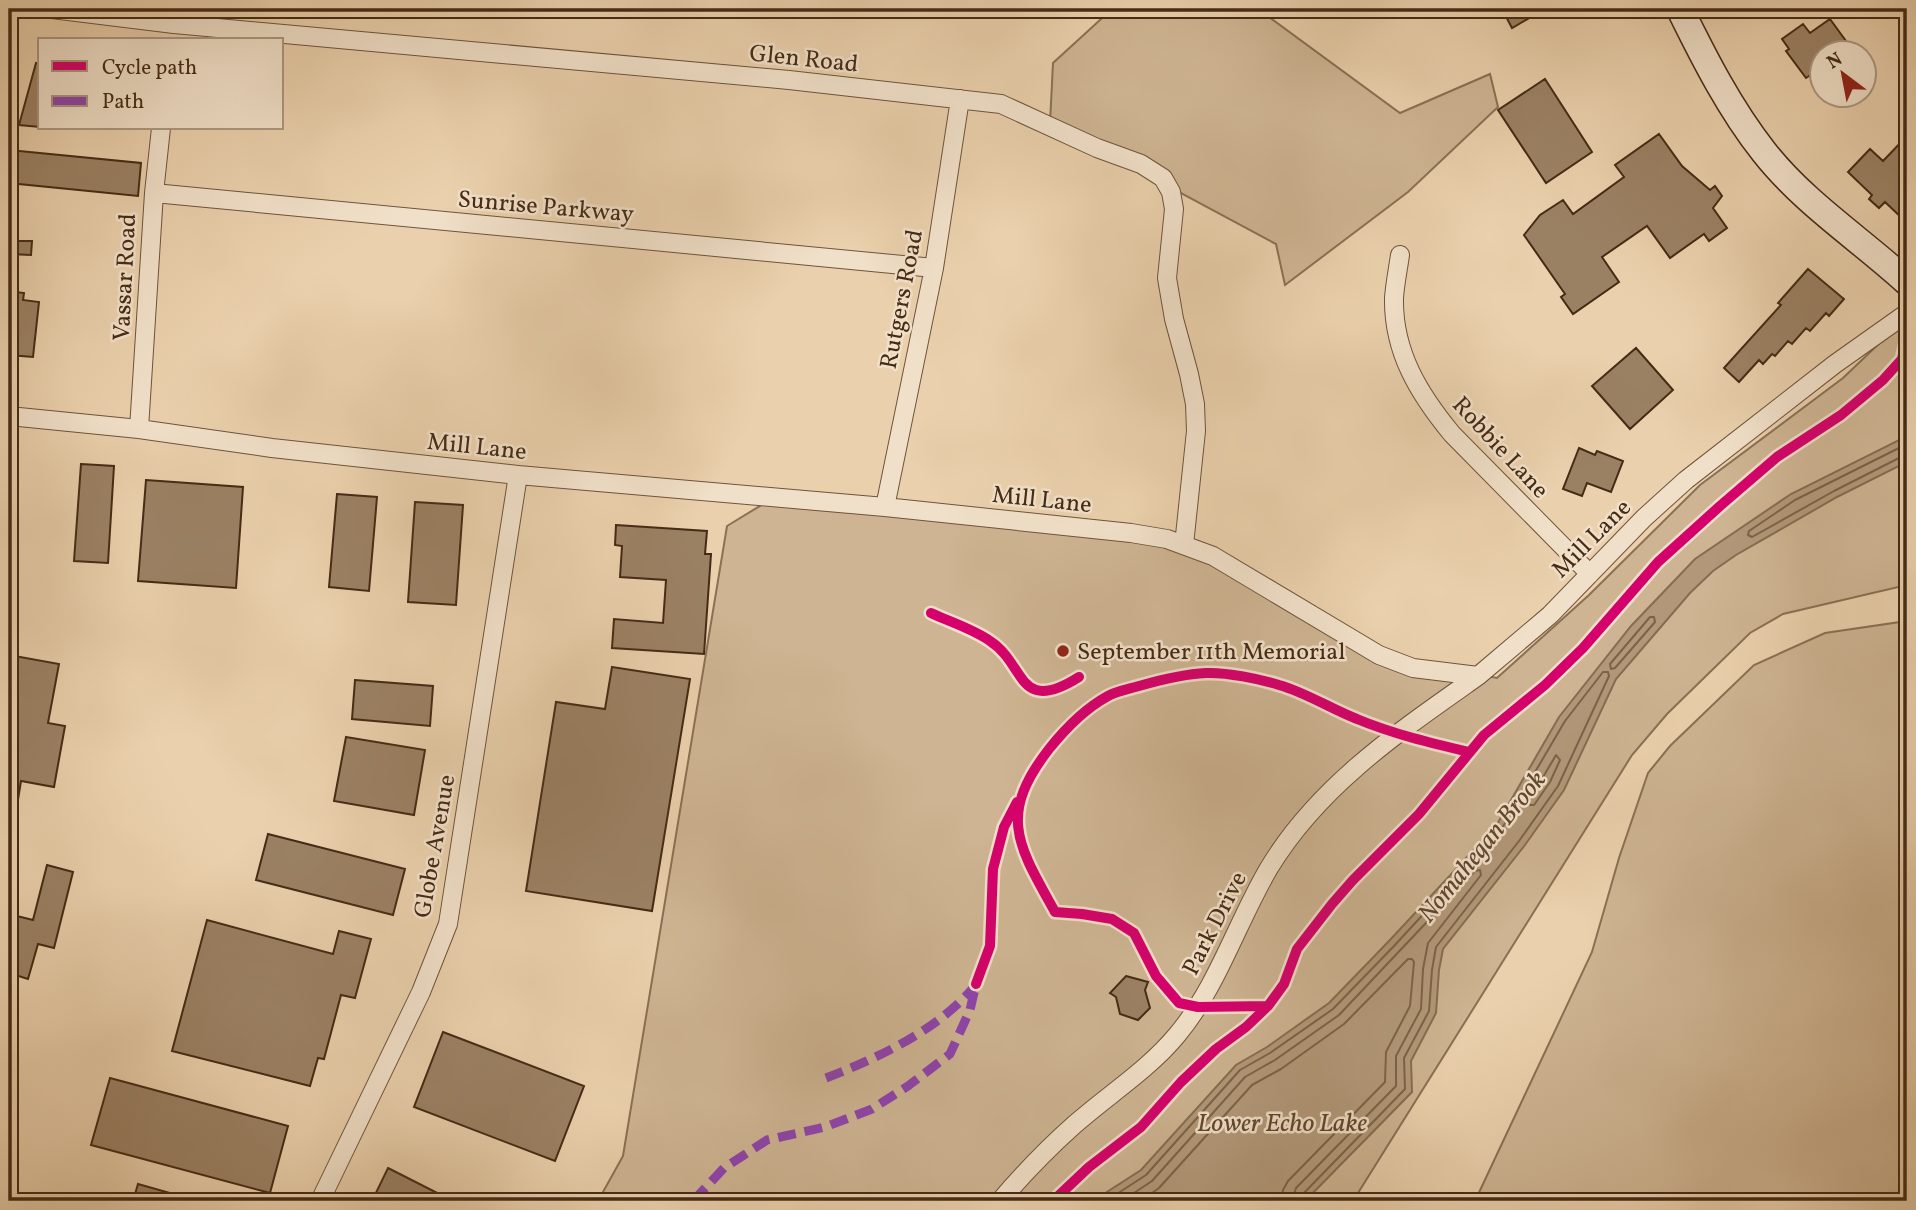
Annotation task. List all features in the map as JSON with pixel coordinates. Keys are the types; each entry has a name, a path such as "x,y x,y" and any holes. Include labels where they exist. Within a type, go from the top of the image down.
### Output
{"main road":[{"path":"1680,9 1706,63 1764,152 1834,222 1907,282"}],"street":[{"name":"Glen Road","path":"52,9 173,32 260,38"},
{"name":"Glen Road","path":"284,40 610,62 1001,104 1097,148 1141,164 1163,178 1171,192 1174,209 1167,278 1195,404 1196,431 1184,545"},
{"name":"Rutgers Road","path":"885,508 934,268 960,99"},
{"name":"Vassar Road","path":"139,429 153,193 161,130"},
{"name":"Sunrise Parkway","path":"153,193 934,268"},
{"name":"Robbie Lane","path":"1400,255 1394,298 1396,332 1404,361 1416,385 1452,434 1590,574"},
{"name":"Mill Lane","path":"9,416 518,475 885,508 1167,539 1213,556 1379,655 1413,668 1478,676 1550,615 1644,518 1686,480 1835,364 1907,313"},
{"name":"Globe Avenue","path":"320,1201 421,992 448,924 518,475"},
{"name":"Park Drive","path":"1000,1201 1031,1165 1073,1126 1160,1055 1180,1032 1198,1007 1268,870 1310,812 1397,733 1478,676"}],"shaded area":[{"path":"1112,9 1258,9 1400,113 1490,74 1498,107 1408,192 1285,285 1276,244 1050,123 1053,63"},
{"path":"1907,317 1907,585 1783,614 1750,633 1667,714 1632,755 1353,1201 598,1201 623,1156 727,526 773,498 1167,539 1379,655 1497,678 1589,595 1700,485 1843,378"},
{"path":"1907,621 1907,1201 1475,1201 1592,952 1619,858 1648,773 1670,746 1754,665 1825,633"}],"water":[{"path":"1907,436 1907,462 1837,497 1713,571 1690,593 1616,679 1564,790 1525,845 1443,949 1436,1013 1411,1061 1412,1092 1306,1200 1093,1201 1141,1170 1236,1065 1267,1047 1329,1003 1389,941 1496,826 1559,717 1631,626 1695,559 1791,494"}],"building":[{"path":"1502,9 1545,9 1512,28"},
{"path":"1830,19 1844,38 1808,38 1806,78 1786,51 1789,49 1782,39 1803,24 1810,33"},
{"path":"36,63 38,64 38,127 19,125"},
{"path":"1545,79 1592,152 1546,183 1498,110"},
{"path":"1659,134 1682,166 1710,190 1715,186 1722,196 1713,208 1727,228 1709,241 1704,234 1670,258 1647,226 1602,257 1619,282 1573,314 1561,297 1565,294 1524,235 1540,215 1563,200 1573,214 1624,177 1615,165"},
{"path":"1907,136 1907,223 1885,202 1879,208 1869,199 1872,195 1848,172 1870,149 1883,161"},
{"path":"9,150 141,163 138,196 9,183"},
{"path":"9,241 32,241 31,255 9,254"},
{"path":"1808,269 1844,299 1829,316 1826,313 1810,331 1806,328 1792,344 1788,341 1775,356 1772,354 1763,364 1759,360 1739,382 1724,368 1781,305 1778,303"},
{"path":"9,291 24,293 23,300 39,302 33,357 9,355"},
{"path":"1636,348 1673,390 1630,429 1592,386"},
{"path":"1579,448 1595,455 1597,451 1623,461 1611,492 1587,483 1582,496 1563,489"},
{"path":"81,464 114,466 108,563 74,561"},
{"path":"146,480 243,487 236,588 138,581"},
{"path":"337,494 377,497 369,591 329,587"},
{"path":"415,502 463,505 456,605 408,602"},
{"path":"616,525 707,531 705,554 711,554 704,654 612,648 614,619 663,623 666,580 620,577 622,546 615,545"},
{"path":"9,655 59,664 48,723 65,726 54,787 21,781 16,812 9,811"},
{"path":"612,667 690,679 652,911 526,891 556,702 605,709"},
{"path":"355,680 433,686 430,726 352,719"},
{"path":"346,737 425,750 414,815 334,801"},
{"path":"268,834 405,869 393,915 256,880"},
{"path":"47,865 73,872 54,948 38,944 28,979 9,973 9,914 33,920"},
{"path":"207,920 333,954 339,931 371,939 355,998 341,995 324,1059 318,1058 310,1086 172,1051"},
{"path":"1126,976 1148,982 1145,990 1150,1008 1138,1020 1120,1014 1116,997 1110,993"},
{"path":"443,1032 584,1086 555,1161 414,1107"},
{"path":"110,1078 288,1126 270,1193 91,1145"},
{"path":"388,1168 453,1201 372,1201"},
{"path":"138,1184 184,1197 184,1201 133,1201"}],"marked path":[{"path":"693,1201 724,1168 767,1140 825,1127 872,1109 950,1054 970,1010 976,984"},
{"path":"826,1078 906,1041 943,1017 974,987"}],"cycle path":[{"path":"1053,1201 1089,1167 1141,1127 1181,1082 1268,1006 1284,984 1297,949 1332,904 1419,814 1484,735 1545,685 1583,648 1658,562 1720,506 1777,457 1841,415 1883,380 1902,359 1907,336"},
{"path":"931,613 990,641 1002,651 1033,689 1044,691 1059,688 1079,677"},
{"path":"1268,1006 1198,1007 1179,1003 1156,976 1134,933 1112,919 1055,912 1023,849 1018,812 1033,772 1049,749 1084,713 1112,694 1172,678 1214,673 1243,676 1279,685 1384,729 1469,752"},
{"path":"976,984 990,946 993,869 1004,827 1017,802"}],"place":[{"name":"September 11th Memorial","path":"1063,651"}],"water label":[{"name":"Nomahegan Brook","path":"1481,846"},
{"name":"Lower Echo Lake","path":"1282,1122"}]}
